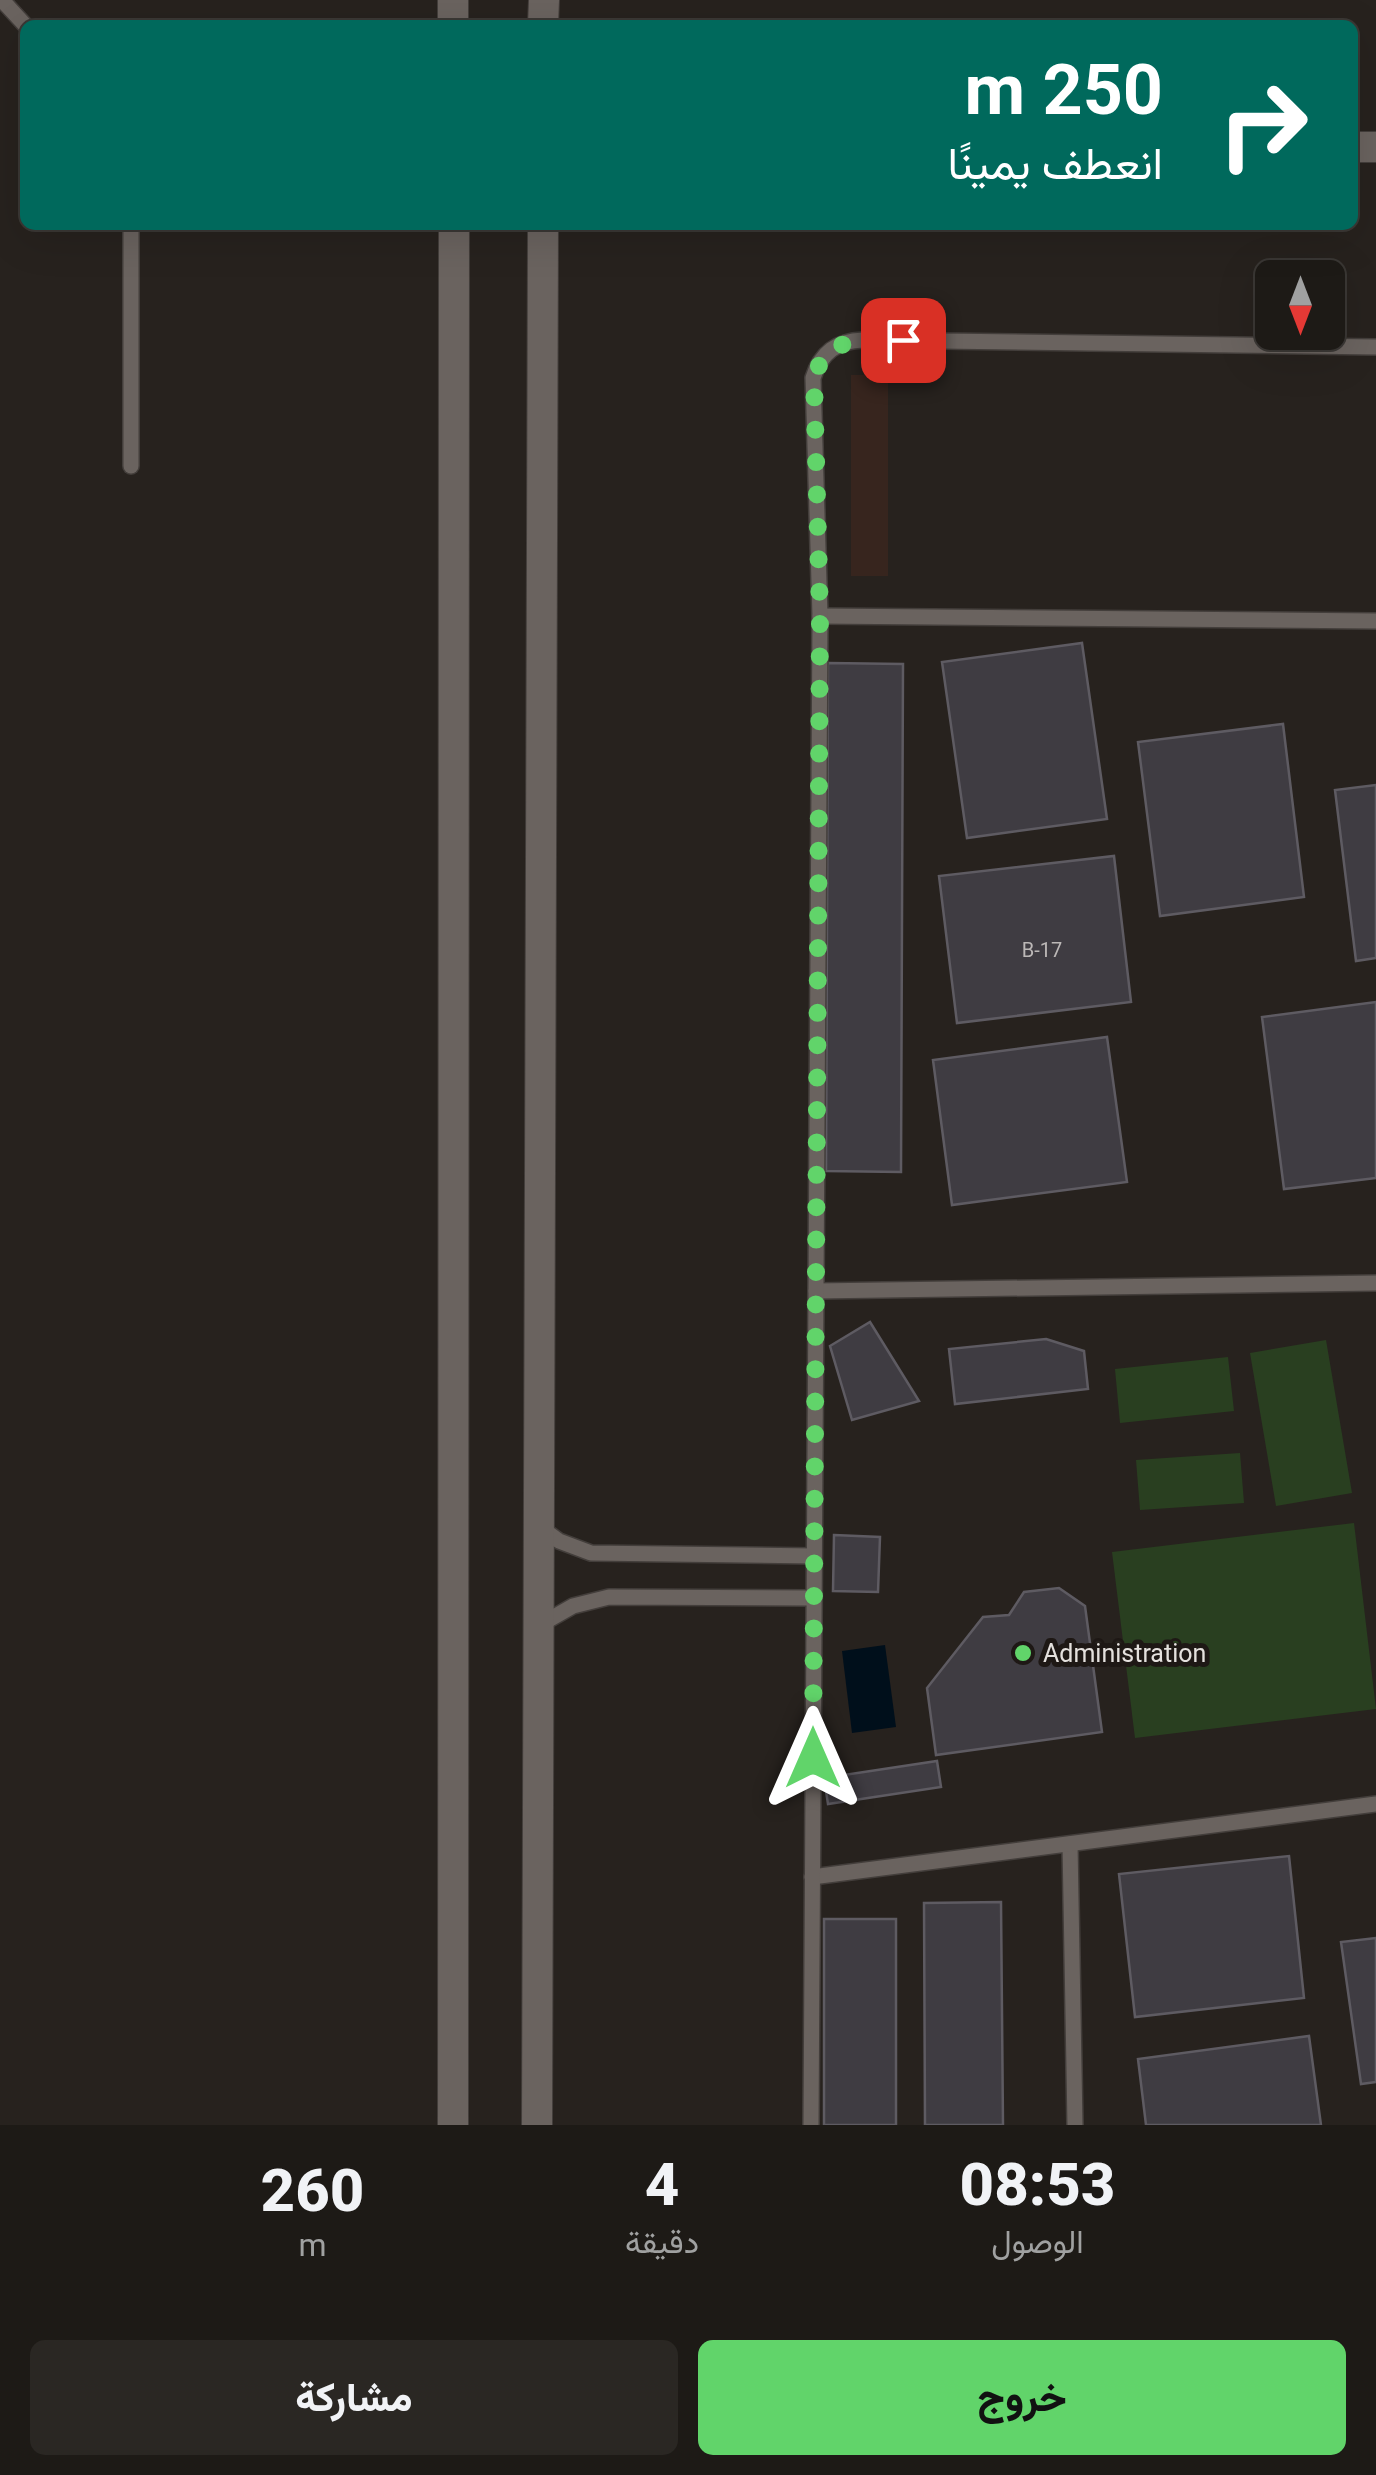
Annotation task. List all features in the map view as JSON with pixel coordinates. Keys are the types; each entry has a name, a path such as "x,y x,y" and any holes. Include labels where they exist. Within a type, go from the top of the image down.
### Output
{"street":[{"path":"452,2125 454,230"},
{"path":"537,2125 543,230"}],"lane":[{"path":"2,0 21,20"},
{"path":"131,230 131,466"},
{"path":"811,2125 820,616 814,378 818,364 836,345 864,340 1376,348"},
{"path":"820,616 1376,621"},
{"path":"816,1291 1376,1283"},
{"path":"539,1527 559,1542 591,1552 814,1556"},
{"path":"538,1626 573,1606 609,1597 814,1598"},
{"path":"812,1877 1376,1804"},
{"path":"1070,1844 1075,2125"}],"shaded area":[{"path":"851,375 888,375 888,576 851,576"}],"green space":[{"path":"1326,1340 1352,1493 1276,1506 1250,1353"},
{"path":"1228,1357 1234,1411 1120,1423 1115,1369"},
{"path":"1240,1453 1244,1503 1140,1510 1136,1460"},
{"path":"1354,1523 1376,1709 1135,1738 1112,1552"}],"water":[{"path":"885,1645 896,1727 852,1733 842,1651"}],"building":[{"path":"1082,643 1107,819 967,838 942,662"},
{"path":"828,663 903,664 901,1172 826,1171"},
{"path":"1283,724 1304,897 1160,916 1138,742"},
{"path":"1376,785 1376,958 1356,961 1335,790"},
{"path":"1114,856 1131,1002 957,1023 939,876"},
{"path":"1376,1002 1376,1178 1284,1189 1262,1017"},
{"path":"1107,1037 1127,1182 952,1205 933,1060"},
{"path":"870,1322 919,1401 852,1420 830,1346"},
{"path":"1046,1339 1084,1351 1088,1389 955,1404 949,1349"},
{"path":"834,1535 880,1537 878,1592 833,1591"},
{"name":"Administration","path":"1059,1588 1085,1606 1102,1732 936,1755 927,1688 983,1617 1009,1615 1024,1592"},
{"path":"937,1761 941,1787 828,1804 824,1778"},
{"path":"1289,1856 1304,1998 1135,2017 1119,1874"},
{"path":"1001,1902 1003,2125 925,2125 924,1903"},
{"path":"824,1919 896,1919 896,2125 824,2125"},
{"path":"1376,1938 1376,2082 1361,2084 1341,1942"},
{"path":"1309,2036 1321,2125 1146,2125 1138,2059"}],"place":[{"name":"Administration","path":"1023,1653"}],"route":[{"path":"813,1758 820,616 814,378 818,364 836,345 850,340 903,340"}]}
